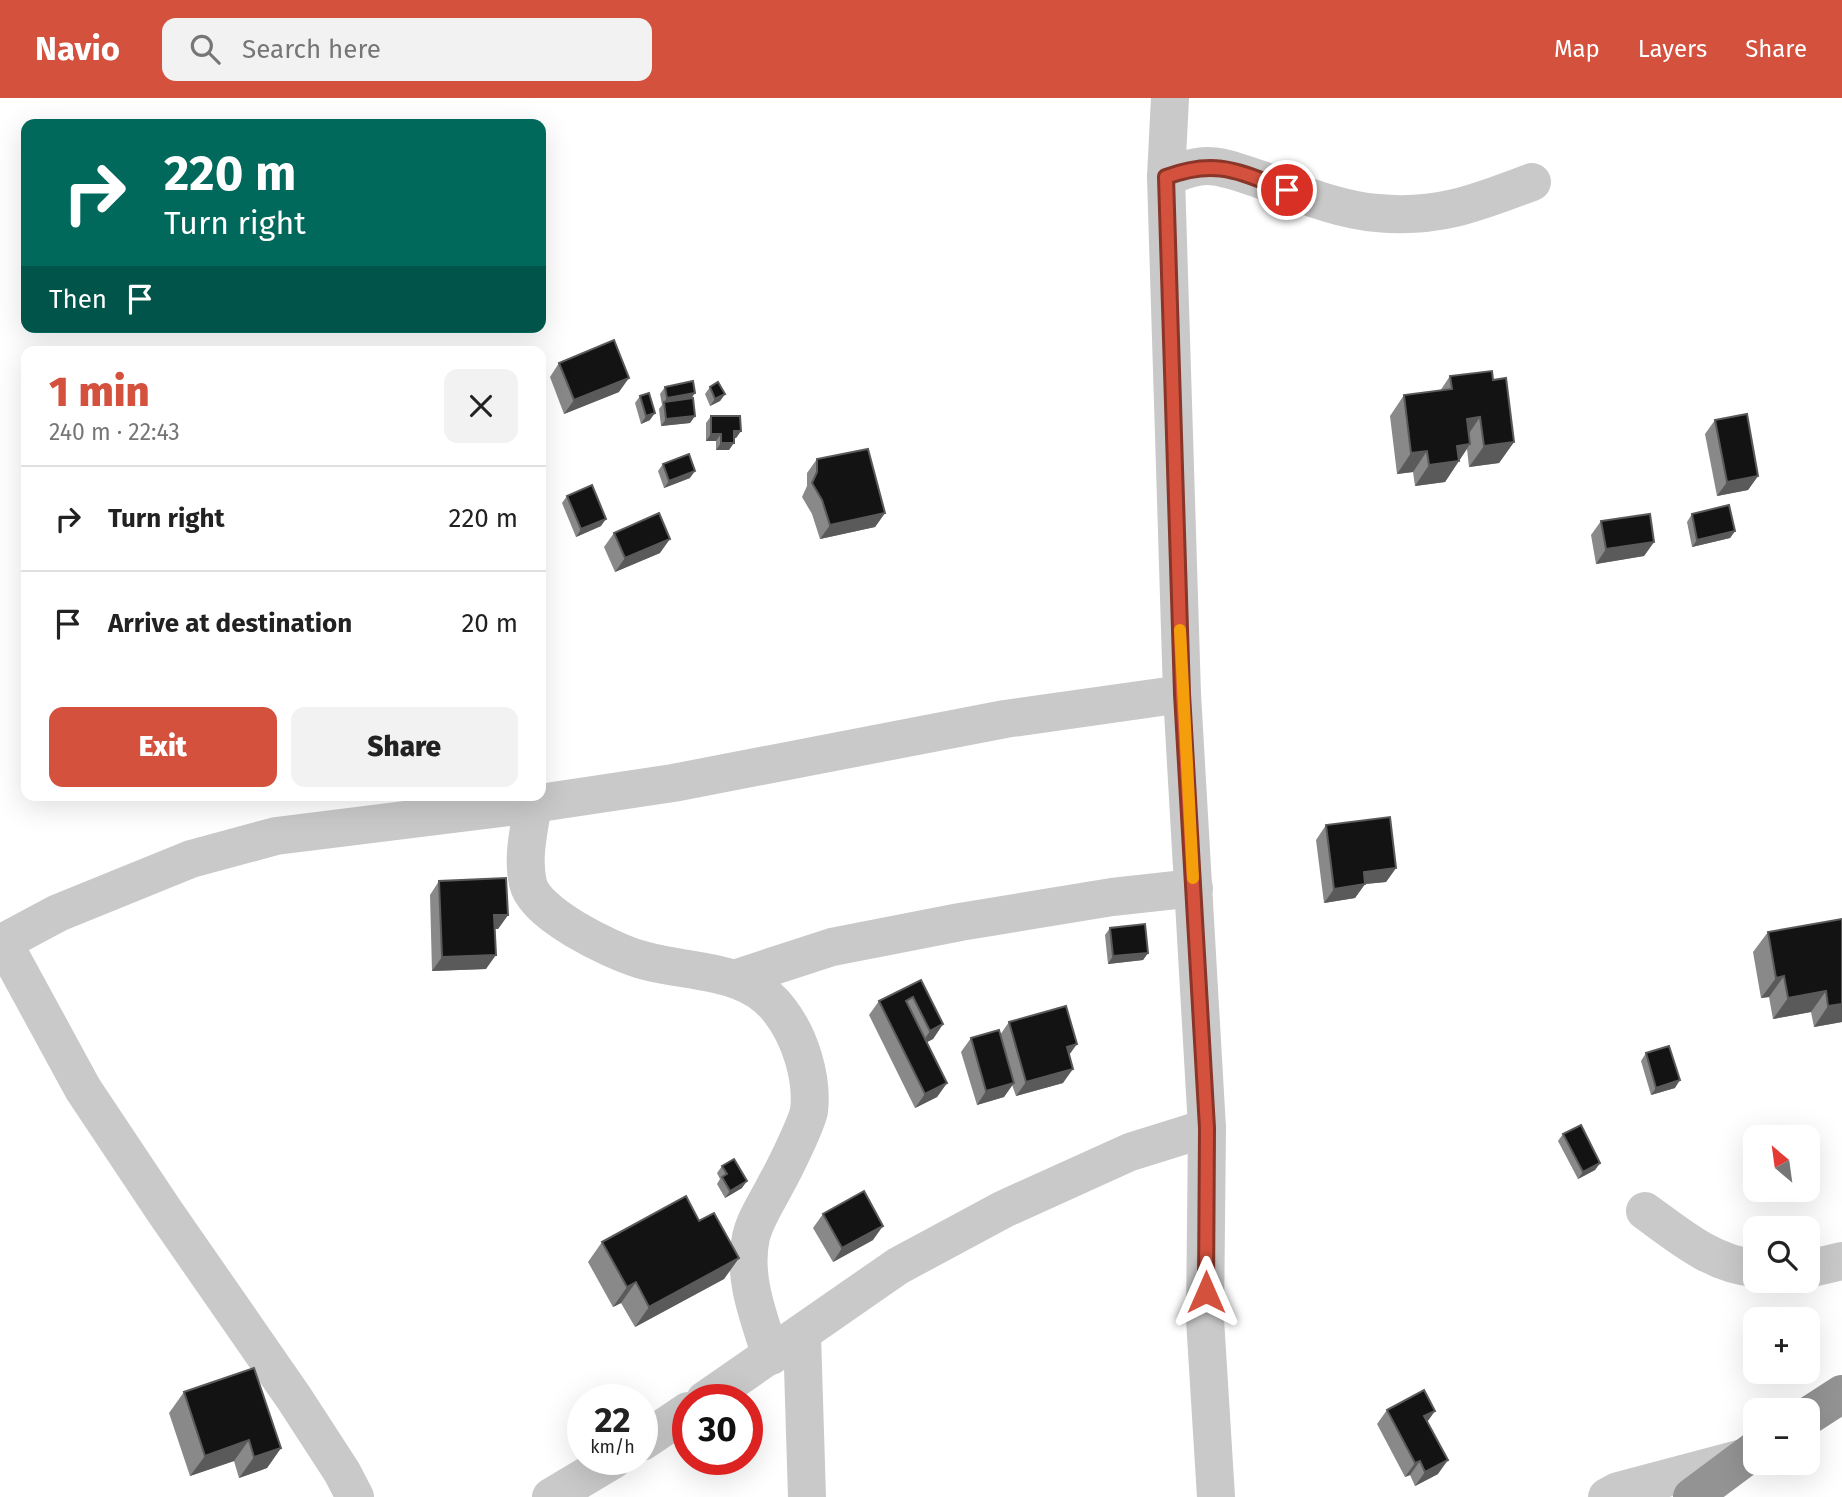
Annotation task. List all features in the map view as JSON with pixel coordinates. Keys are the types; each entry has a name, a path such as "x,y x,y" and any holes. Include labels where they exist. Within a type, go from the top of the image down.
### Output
{"highway":[{"path":"1820,1408 1842,1394"},
{"path":"1692,1497 1743,1458"}],"street":[{"path":"1170,98 1166,177 1182,694 1207,1128 1205,1319 1216,1497"},
{"path":"1166,177 1188,169 1218,167 1310,198 1374,213 1428,215 1479,203 1532,182"},
{"path":"355,1497 294,1398 83,1089 1,943 58,913 191,859 264,839 372,822 533,804 673,783 1005,719 1182,694"},
{"path":"533,804 525,869 528,887 552,915 575,929 639,959 734,979 759,991 780,1009 797,1038 809,1082 808,1113 751,1235 748,1265 752,1296 786,1345 807,1497"},
{"path":"734,979 832,947 947,924 1112,897 1194,888"},
{"path":"729,1384 898,1266 1004,1209 1130,1152 1207,1128"},
{"path":"1645,1211 1693,1247 1743,1267"},
{"path":"1820,1266 1842,1261"},
{"path":"1606,1497 1618,1491 1743,1455"},
{"path":"551,1497 588,1475"}],"building":[{"path":"614,340 629,378 574,400 559,363"},
{"path":"1492,371 1493,380 1506,378 1514,442 1484,446 1480,417 1467,419 1470,444 1457,446 1459,461 1429,465 1427,451 1411,453 1404,395 1452,389 1450,376"},
{"path":"693,381 695,393 667,398 665,387"},
{"path":"718,382 725,394 715,399 710,387"},
{"path":"649,393 655,413 646,416 640,396"},
{"path":"693,398 695,416 666,419 664,402"},
{"path":"1747,414 1758,476 1727,482 1715,420"},
{"path":"711,416 740,416 741,431 734,431 734,443 721,443 721,434 711,434"},
{"path":"868,449 885,513 830,525 822,500 812,483 817,472 817,459"},
{"path":"689,454 695,471 669,481 663,464"},
{"path":"592,485 606,519 581,529 567,496"},
{"path":"1729,505 1735,531 1697,540 1692,514"},
{"path":"659,513 670,539 625,558 614,533"},
{"path":"1650,514 1654,542 1606,549 1601,521"},
{"path":"1390,817 1396,868 1364,872 1365,884 1334,889 1326,825"},
{"path":"506,878 508,915 494,915 496,955 442,957 439,881"},
{"path":"1842,919 1842,1004 1828,1006 1826,991 1788,998 1784,976 1776,978 1768,932"},
{"path":"1145,924 1148,953 1113,956 1110,928"},
{"path":"921,980 943,1024 930,1031 913,997 906,1001 947,1083 925,1094 879,1001"},
{"path":"1066,1006 1077,1044 1067,1047 1073,1069 1026,1082 1009,1022"},
{"path":"999,1030 1014,1083 986,1091 971,1038"},
{"path":"1669,1046 1680,1080 1656,1088 1646,1053"},
{"path":"1581,1125 1600,1163 1583,1172 1563,1134"},
{"path":"734,1159 747,1181 730,1191 722,1177 727,1174 722,1166"},
{"path":"864,1191 883,1226 842,1248 823,1214"},
{"path":"686,1196 699,1221 714,1213 739,1258 649,1307 636,1282 627,1287 602,1242"},
{"path":"254,1368 281,1448 254,1457 249,1440 205,1456 184,1392"},
{"path":"1424,1390 1435,1411 1424,1416 1448,1460 1425,1472 1420,1461 1415,1463 1387,1410"}],"slow traffic":[{"path":"1180,630 1193,878"}],"route":[{"path":"1206,1292 1207,1128 1182,694 1166,177 1207,166 1229,169 1287,190"}]}
